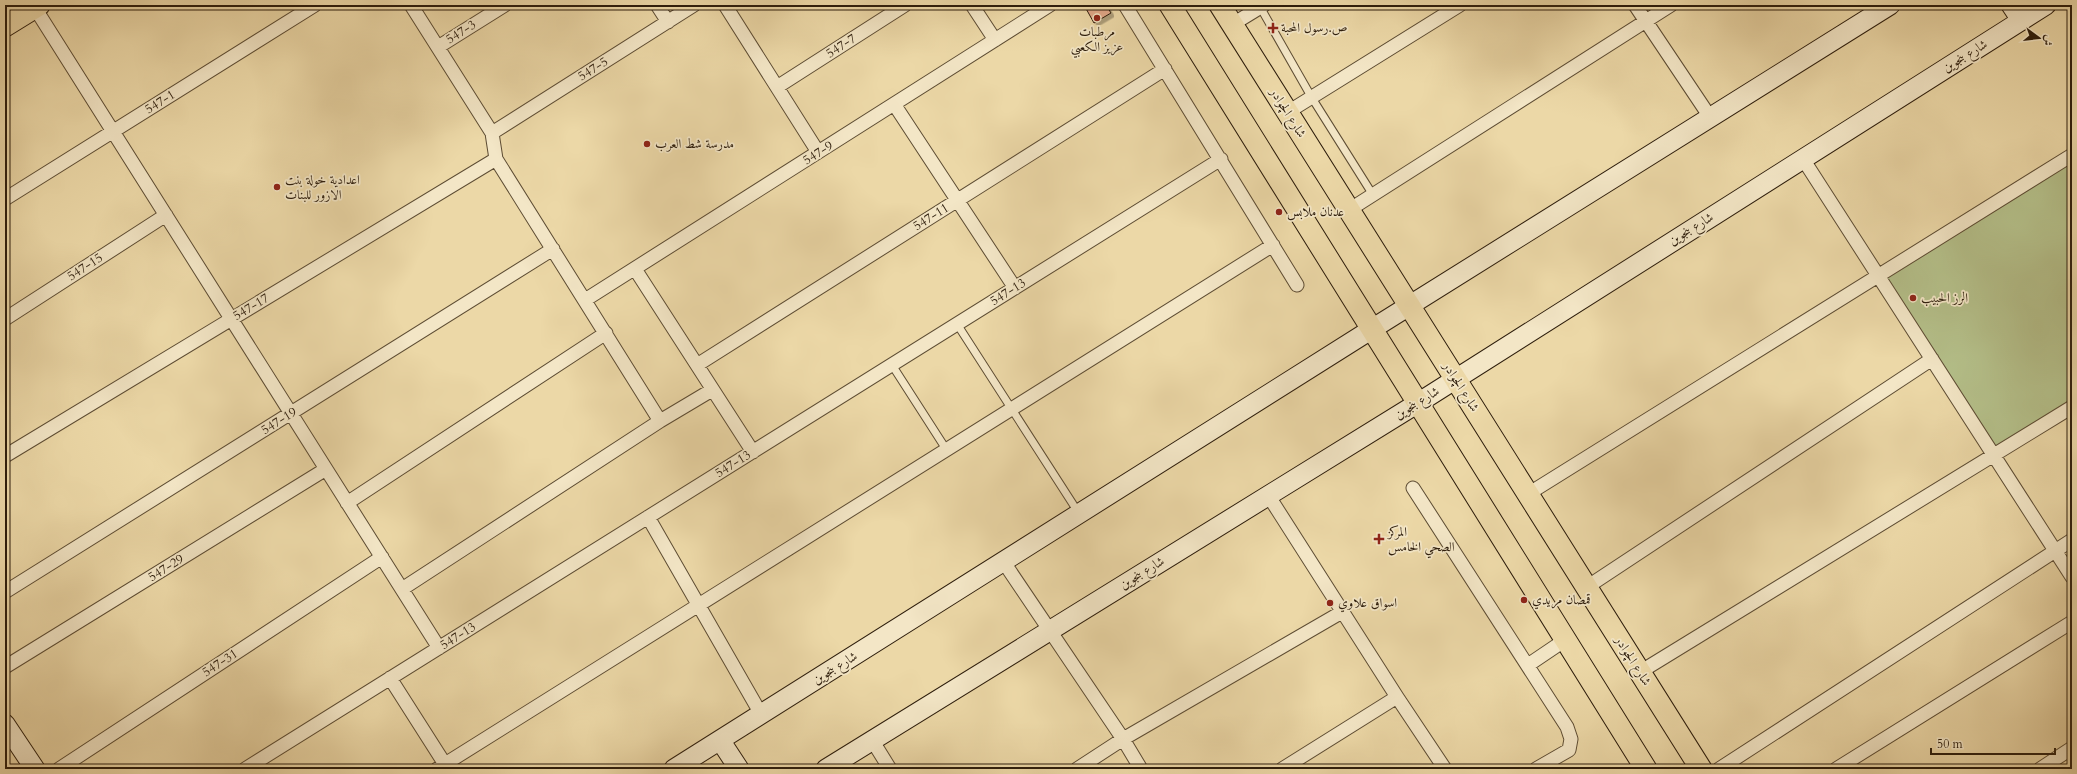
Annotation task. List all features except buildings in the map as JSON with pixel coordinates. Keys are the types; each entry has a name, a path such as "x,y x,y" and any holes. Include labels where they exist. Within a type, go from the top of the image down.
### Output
{"main road":[{"path":"1170,5 1646,769"},
{"name":"شارع الچوادر","path":"1220,5 1701,769"},
{"path":"5,26 37,6"}],"street":[{"name":"547-1","path":"5,199 315,5"},
{"path":"412,5 492,133 496,159 660,421"},
{"name":"547-3","path":"438,47 505,5"},
{"path":"657,5 668,22"},
{"name":"547-5","path":"492,133 694,5"},
{"path":"725,5 818,152"},
{"name":"547-7","path":"777,87 905,5"},
{"path":"972,5 995,40"},
{"name":"547-9","path":"585,300 1050,5"},
{"path":"1125,5 1297,285"},
{"path":"1288,112 1460,5"},
{"path":"1635,5 1710,117"},
{"path":"1349,210 1671,5"},
{"name":"شارع بنجوين","path":"674,769 1409,305 1890,5"},
{"name":"شارع بنجوين","path":"826,769 1418,403 1803,159 2016,13 2046,5"},
{"path":"37,6 113,132 439,648"},
{"path":"1233,24 1261,6"},
{"name":"547-11","path":"696,365 1165,69"},
{"path":"894,104 956,201 1015,288"},
{"path":"1528,494 2072,155"},
{"name":"547-17","path":"5,456 496,159"},
{"name":"547-13","path":"245,769 1221,159"},
{"path":"1803,159 2072,576"},
{"name":"547-15","path":"5,318 166,215"},
{"path":"390,678 444,767 698,605 1273,245"},
{"name":"547-19","path":"5,592 553,249"},
{"path":"635,268 753,452"},
{"path":"347,503 606,333"},
{"path":"1587,587 1932,359"},
{"path":"402,589 660,421 712,390"},
{"path":"1640,672 2072,407"},
{"name":"547-29","path":"5,667 326,469"},
{"path":"1414,488 1567,726 1571,739 1569,750 1536,769"},
{"path":"1268,495 1342,612 1445,769"},
{"path":"648,517 761,714"},
{"path":"1719,769 2072,540"},
{"name":"547-31","path":"59,769 382,557"},
{"path":"1003,561 1123,739 1141,769"},
{"path":"1077,769 1123,739 1342,612"},
{"path":"1836,769 2072,622"},
{"path":"1528,665 1565,640"},
{"path":"1282,769 1397,697"},
{"path":"5,724 35,769"},
{"path":"720,740 739,769"},
{"path":"872,740 890,769"},
{"path":"2040,769 2072,748"}],"lane":[{"path":"1261,6 1312,98 1373,195"},
{"path":"957,324 1079,513"},
{"path":"892,365 946,449"}],"green space":[{"path":"2072,155 2072,405 1993,455 1878,276"}],"place":[{"name":"مرطبات عزيز الكعبي","path":"1097,18"},
{"name":"ص.رسول المحبة","path":"1273,28"},
{"name":"مدرسة شط العرب","path":"647,144"},
{"name":"اعدادية خولة بنت الازور للبنات","path":"277,187"},
{"name":"عدنان ملابس","path":"1279,212"},
{"name":"الرز الحبيب","path":"1913,298"},
{"name":"المركز الصحي الخامس","path":"1379,539"},
{"name":"قمصان مريدي","path":"1524,600"},
{"name":"اسواق علاوي","path":"1330,603"}]}
